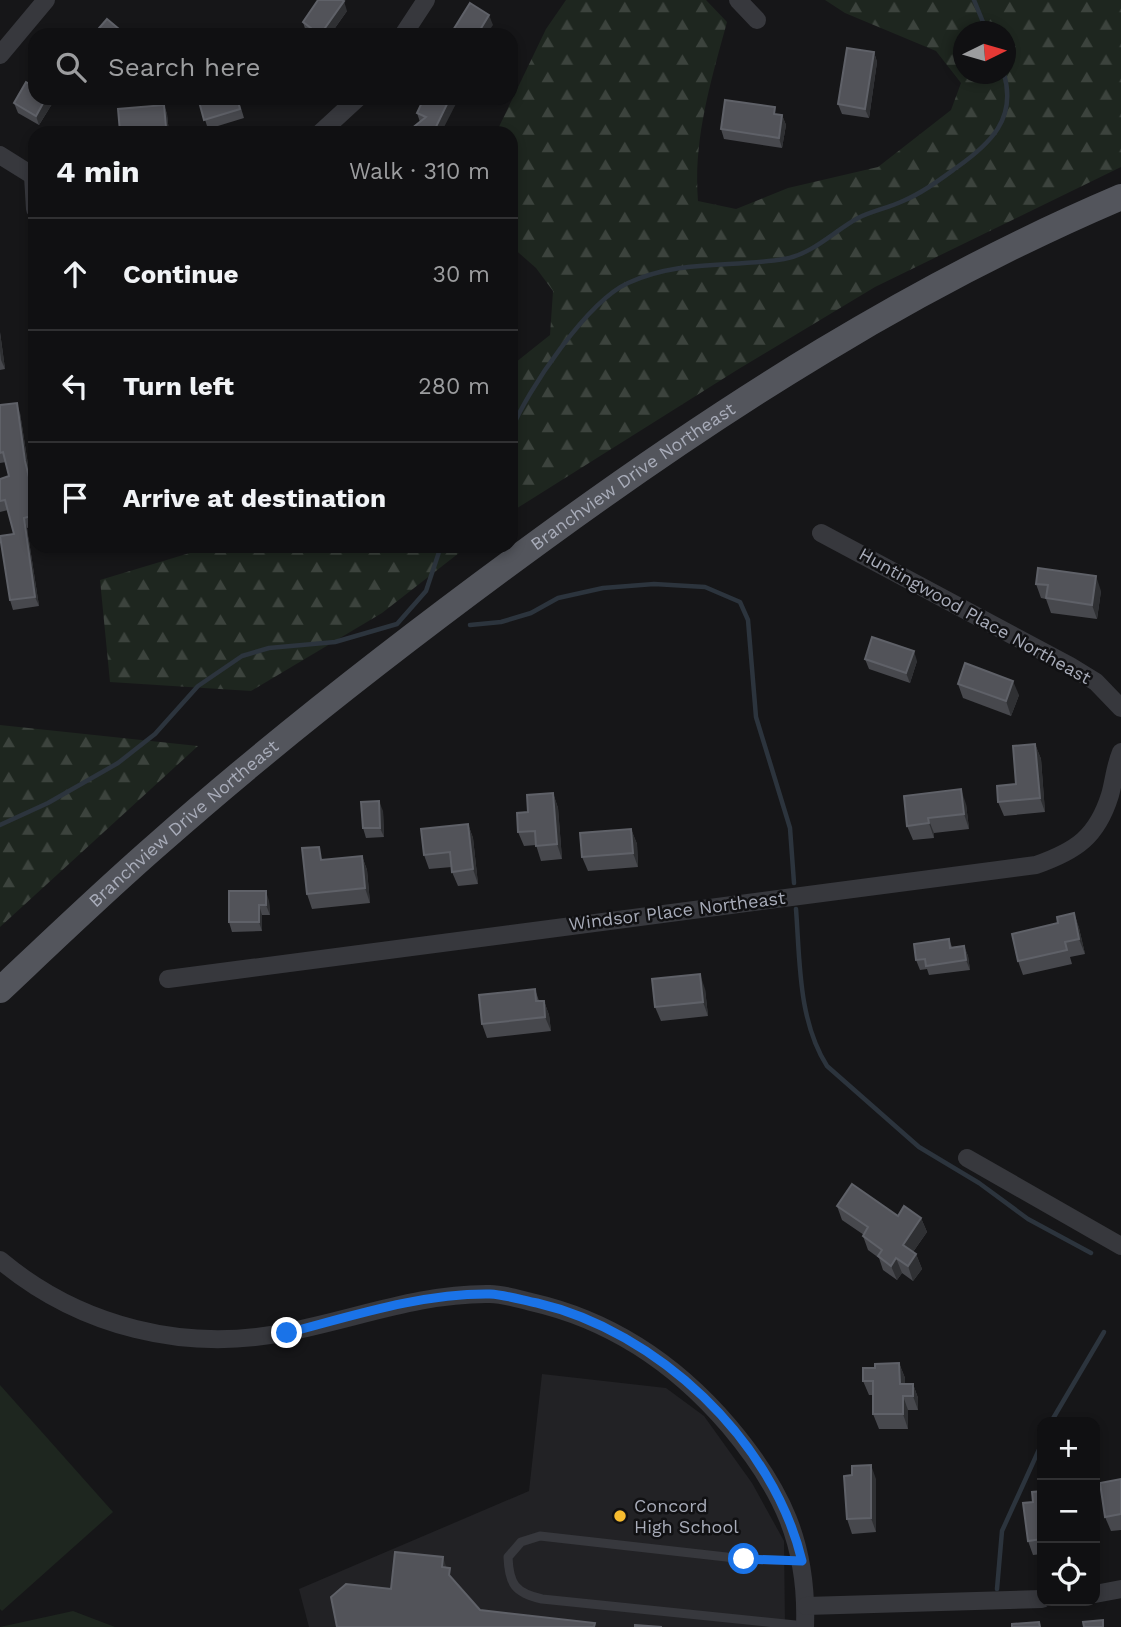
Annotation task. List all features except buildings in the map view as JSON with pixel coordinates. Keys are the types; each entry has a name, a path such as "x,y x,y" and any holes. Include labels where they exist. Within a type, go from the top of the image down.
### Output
{"main road":[{"name":"Branchview Drive Northeast","path":"0,990 158,843 325,704 466,595 616,486 744,398 876,319 1001,252 1121,197"}],"street":[{"path":"0,55 46,0"},
{"path":"408,28 426,0"},
{"path":"738,0 757,20"},
{"path":"328,126 350,105"},
{"path":"0,156 28,172"},
{"name":"Huntingwood Place Northeast","path":"821,533 1070,666 1096,682 1121,708"},
{"name":"Windsor Place Northeast","path":"168,979 1036,865 1072,849 1098,826 1121,752"},
{"path":"967,1158 1121,1246"},
{"path":"0,1260 53,1296 123,1326 159,1336 190,1340 235,1340 287,1333 393,1306 440,1298 490,1294 559,1308 634,1343 656,1357 702,1394 750,1451 788,1513 802,1561 805,1626"},
{"path":"1100,1593 1121,1589"},
{"path":"806,1606 1037,1599"}],"lane":[{"path":"802,1561 744,1559 540,1536 521,1542 508,1557 508,1577 523,1595 542,1600 805,1626"}],"shaded area":[{"name":"Concord High School","path":"542,1374 666,1388 704,1416 752,1483 784,1541 785,1627 309,1627 299,1589 529,1491"}],"green space":[{"path":"566,0 706,0 727,22 709,88 701,133 698,201 736,209 788,188 878,167 951,110 961,84 1016,84 1016,21 953,21 953,73 936,51 845,13 825,0 1121,0 1121,167 875,287 518,508 518,360 550,335 553,291 536,268 518,252 518,126 499,126 509,105 518,105 518,87 546,29"},
{"path":"190,553 459,553 382,613 251,691 110,682 100,580"},
{"path":"0,725 198,746 0,927"},
{"path":"0,1385 113,1512 2,1611 0,1609"},
{"path":"73,1611 115,1627 0,1627"}],"waterway":[{"path":"974,0 983,21"},
{"path":"518,416 560,348 612,293 628,283 667,270 764,262 795,256 814,247 858,218 917,194 968,159 990,140 998,129 1007,104 1006,84"},
{"path":"0,825 48,803 118,763 155,734 198,686 242,656 269,648 335,642 397,624 426,591 439,553"},
{"path":"470,625 501,622 531,613 558,598 603,588 654,584 705,587 740,602 748,620 756,717 790,828 794,883"},
{"path":"796,909 802,990 810,1029 827,1066 919,1147 979,1183 1028,1219 1091,1253"},
{"path":"1054,1417 1104,1332"},
{"path":"997,1589 1002,1531 1037,1454"}],"place":[{"name":"Concord High School","path":"620,1516"}],"route":[{"path":"287,1333 428,1299 490,1294 559,1308 623,1336 656,1357 702,1394 753,1455 788,1513 802,1561 744,1559"}]}
